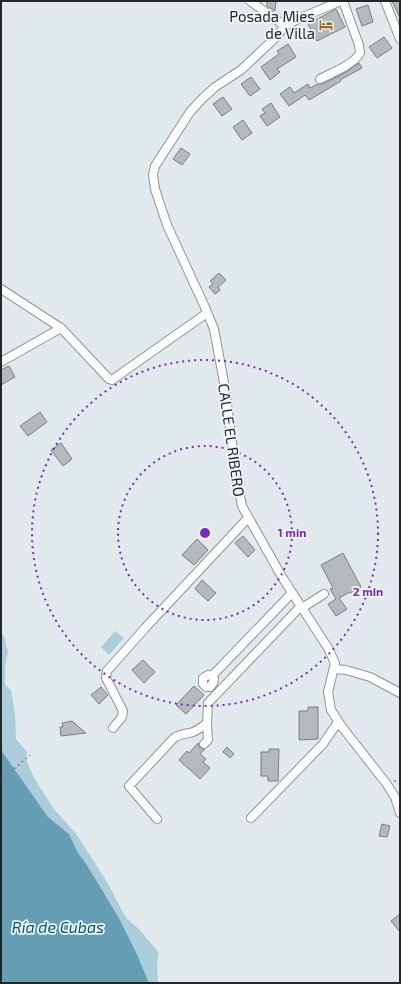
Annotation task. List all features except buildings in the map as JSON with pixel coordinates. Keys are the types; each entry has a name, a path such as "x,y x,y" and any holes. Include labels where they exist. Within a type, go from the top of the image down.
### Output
{"street":[{"path":"250,1 285,26 342,1 359,45 360,53 357,58 347,65 320,79"},
{"path":"385,1 400,39"},
{"name":"CALLE EL RIBERO","path":"285,26 274,39 241,70 215,87 190,112 155,166 153,175 155,189 167,225 214,329 225,388 237,482 242,506 282,577 328,648 335,663 328,692 331,710 338,722 386,783 395,797 400,813"},
{"path":"1,289 62,328 109,379 112,380 208,314"},
{"path":"1,362 62,328"},
{"path":"113,728 122,717 123,711 106,678 107,671 248,518"},
{"path":"212,676 292,593"},
{"path":"204,744 208,740 208,703 301,607 324,594"},
{"path":"334,669 346,670 370,677 400,693"},
{"path":"251,818 323,744 338,722"},
{"path":"157,819 129,786 174,738 180,734 193,732 207,723"}],"path":[{"path":"1,784 14,769 30,755"}],"shaded area":[{"path":"115,631 124,638 109,655 101,647"},
{"path":"1,633 4,636 8,652 5,666 5,685 11,690 15,714 16,739 27,752 26,759 34,778 54,809 77,835 107,882 126,918 139,929 159,953 157,963 158,983 149,983 119,918 87,865 78,853 69,834 48,817 1,750"}],"water":[{"name":"Ría de Cubas","path":"1,750 48,817 69,834 78,853 87,865 119,918 149,983 1,983"}],"place":[{"name":"Posada Mies de Villa","path":"326,25"}]}
